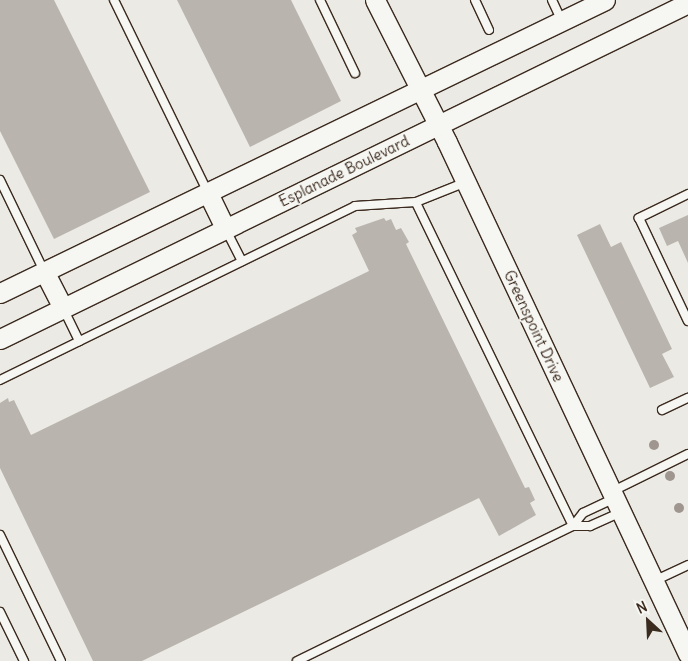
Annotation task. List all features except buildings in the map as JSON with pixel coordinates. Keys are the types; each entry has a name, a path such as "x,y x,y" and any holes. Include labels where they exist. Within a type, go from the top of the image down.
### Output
{"street":[{"name":"Greenspoint Drive","path":"375,0 439,125 688,654"},
{"path":"0,293 421,91 605,0"},
{"name":"Esplanade Boulevard","path":"0,339 688,3"},
{"path":"208,193 225,228"},
{"path":"44,272 63,308"}],"lane":[{"path":"114,0 208,193"},
{"path":"320,0 355,73"},
{"path":"475,0 489,30"},
{"path":"552,0 562,21"},
{"path":"0,180 44,272"},
{"path":"0,380 355,206 416,202 466,182"},
{"path":"688,194 639,218 688,321"},
{"path":"416,202 573,526"},
{"path":"225,228 242,261"},
{"path":"63,308 79,341"},
{"path":"662,410 688,398"},
{"path":"297,661 573,526 590,526 616,501 688,454"},
{"path":"573,526 583,513 616,501"},
{"path":"0,535 61,661"},
{"path":"654,581 688,565"},
{"path":"0,612 24,661"}]}
